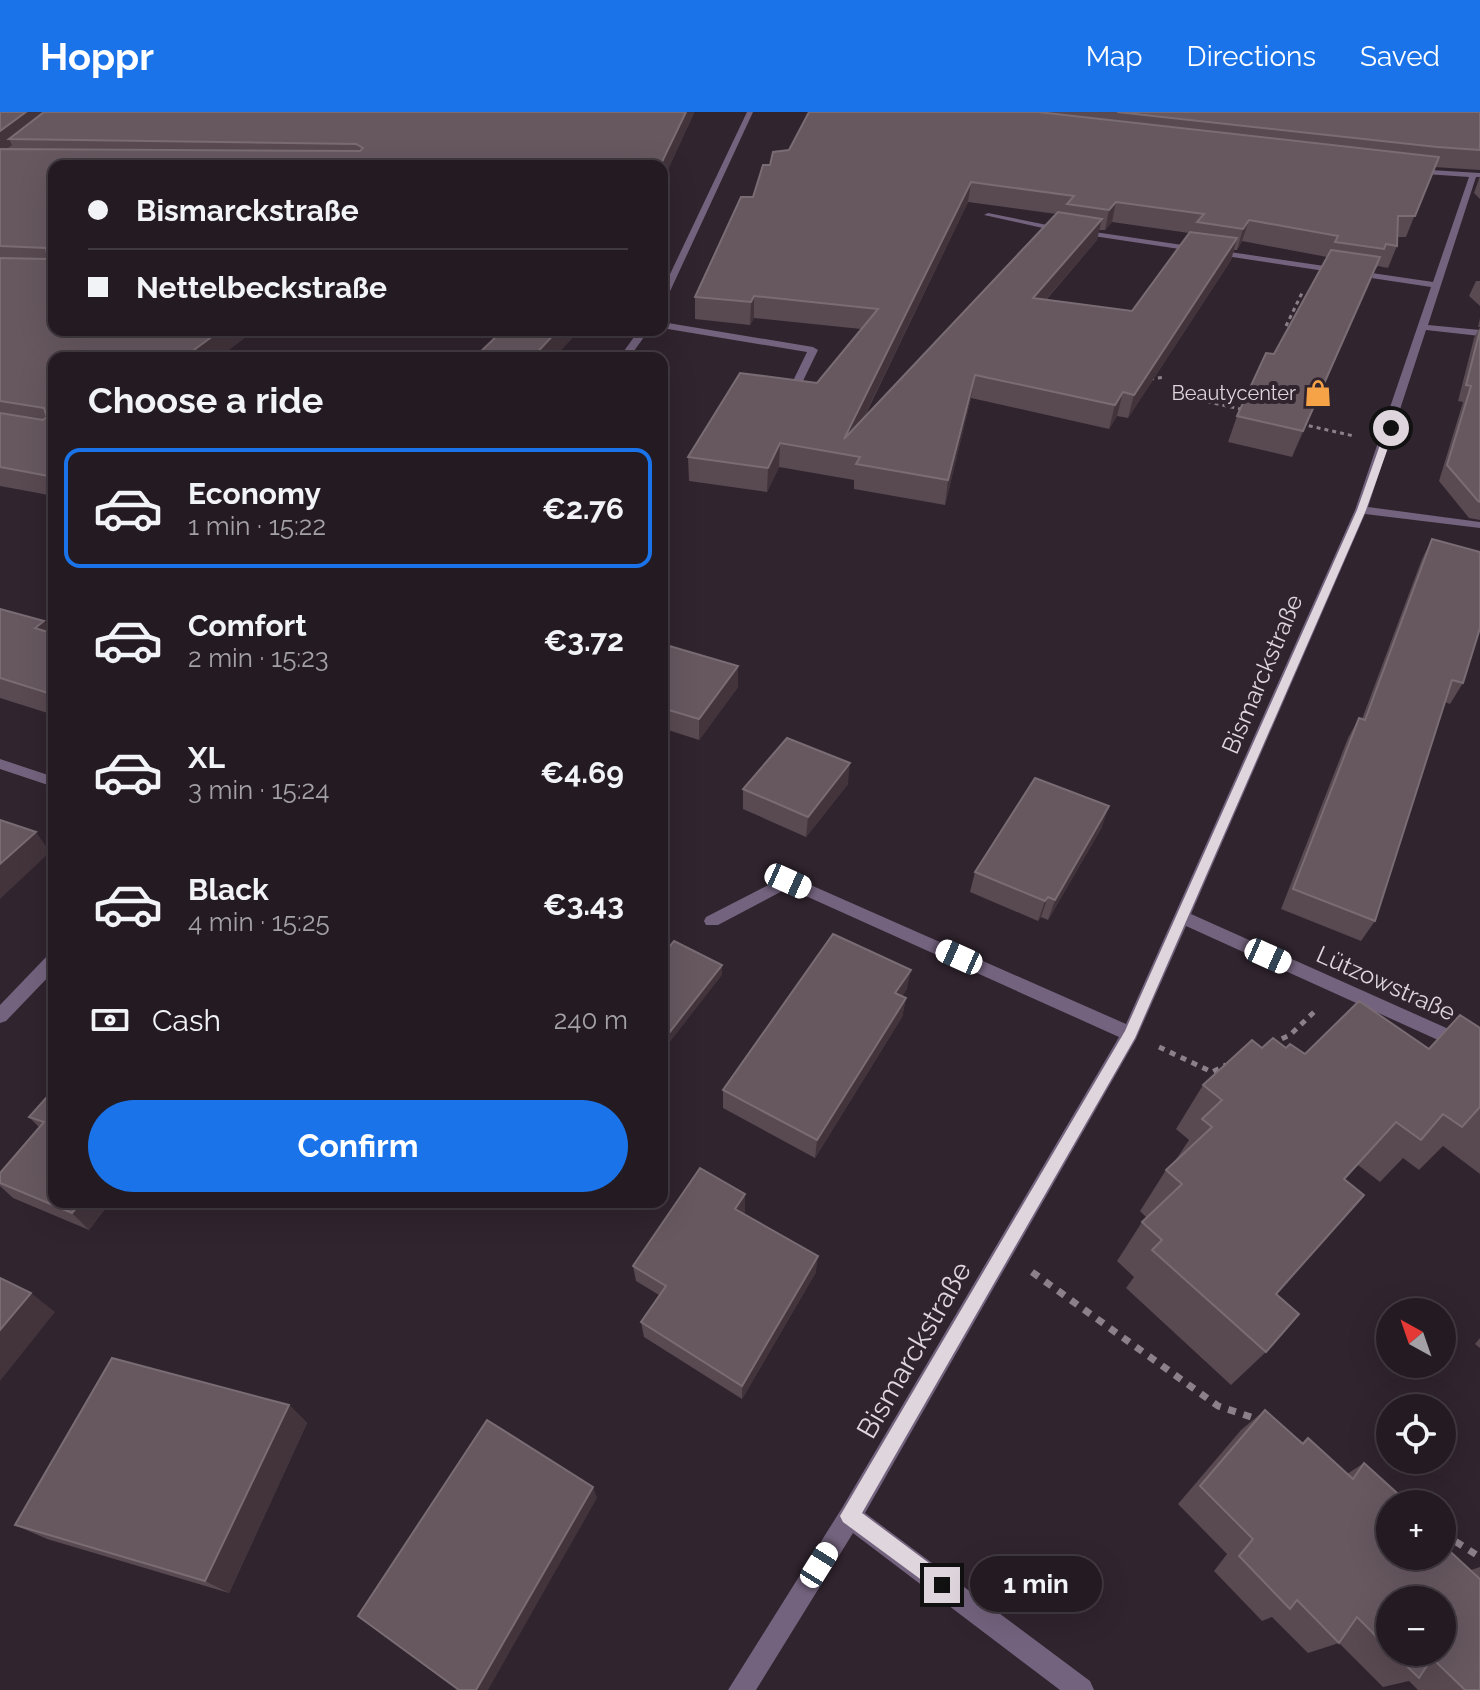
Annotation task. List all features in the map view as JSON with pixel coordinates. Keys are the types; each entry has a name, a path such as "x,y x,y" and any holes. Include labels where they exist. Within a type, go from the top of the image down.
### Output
{"street":[{"path":"668,287 750,112"},
{"path":"1398,169 1476,176"},
{"name":"Bismarckstraße","path":"741,1690 850,1516 1130,1034 1184,918 1361,510 1476,176"},
{"path":"988,215 1047,227 1437,285"},
{"path":"668,326 813,350 795,387"},
{"path":"1422,327 1480,333"},
{"path":"1361,510 1480,525"},
{"path":"0,764 48,780"},
{"path":"712,921 788,881 1130,1034"},
{"name":"Lützowstraße","path":"1184,918 1480,1051"},
{"path":"0,1016 48,966"},
{"path":"850,1516 1081,1690"}],"path":[{"path":"1286,326 1308,282"},
{"path":"1149,379 1165,377"},
{"path":"1199,400 1256,413"},
{"path":"1298,423 1385,443"},
{"path":"1264,1047 1290,1035 1319,1007"},
{"path":"1130,1034 1212,1072 1238,1060"},
{"path":"1004,1252 1218,1406 1276,1426"},
{"path":"1456,1542 1480,1557"}],"building":[{"path":"0,112 26,112 0,131"},
{"path":"44,112 686,112 663,160 48,160 48,259 46,248 0,246 0,149 360,151 363,148 356,144 9,139"},
{"path":"809,112 1038,112 1439,157 1415,216 1398,216 1397,246 1386,244 1384,249 1335,242 1338,236 1249,220 1243,229 1197,222 1204,214 1116,202 1109,210 1067,204 1074,196 971,182 844,439 1058,212 1102,219 1033,298 1132,311 1190,232 1237,238 1134,395 1123,392 1115,405 975,375 948,480 856,464 860,457 780,443 768,468 688,457 740,373 817,383 878,309 754,296 751,302 695,297 741,197 753,197 763,165 770,165 773,152 789,150"},
{"path":"1117,112 1480,112 1480,150 1437,147"},
{"path":"1331,250 1380,257 1303,431 1237,416 1266,353 1274,354"},
{"path":"0,258 48,259 48,336 213,336 191,352 48,352 48,476 0,467 0,413 43,420 47,417 44,408 0,401"},
{"path":"1480,330 1480,502 1447,465 1471,386 1466,385"},
{"path":"497,336 552,336 538,352 480,352"},
{"path":"1432,539 1480,552 1480,628 1463,683 1452,680 1375,921 1293,889 1359,718 1365,720"},
{"path":"0,609 44,621 35,628 48,632 48,693 0,678"},
{"path":"668,646 738,666 699,719 668,710"},
{"path":"787,738 850,763 808,817 743,789"},
{"path":"1035,778 1109,806 1055,900 1048,897 1045,901 975,872"},
{"path":"0,820 36,832 0,864"},
{"path":"833,934 911,970 895,993 906,998 817,1140 723,1090"},
{"path":"674,941 722,965 668,1034 668,948"},
{"path":"1359,1001 1429,1049 1460,1015 1480,1028 1480,1107 1462,1127 1443,1114 1421,1140 1396,1122 1344,1179 1364,1195 1276,1294 1299,1314 1266,1352 1152,1250 1162,1240 1142,1222 1182,1184 1166,1170 1212,1127 1202,1119 1222,1100 1203,1085 1252,1040 1262,1048 1273,1038 1286,1048 1290,1044 1305,1054"},
{"path":"48,1096 48,1203 0,1183 0,1173 44,1122 29,1117"},
{"path":"700,1168 745,1194 735,1209 818,1256 742,1386 641,1322 666,1286 633,1266"},
{"path":"60,1208 76,1208 72,1213"},
{"path":"0,1278 31,1293 0,1330"},
{"path":"112,1358 289,1405 205,1581 15,1525"},
{"path":"1265,1410 1303,1444 1308,1438 1353,1479 1364,1463 1394,1490 1376,1490 1376,1570 1456,1570 1456,1557 1480,1579 1480,1690 1465,1690 1440,1666 1456,1666 1456,1586 1376,1586 1376,1636 1357,1617 1339,1643 1297,1600 1290,1609 1239,1556 1253,1539 1200,1486"},
{"path":"487,1420 593,1487 476,1690 459,1690 358,1616"},
{"path":"1407,1666 1427,1666 1419,1678"}],"place":[{"name":"Beautycenter","path":"1318,393"}],"route":[{"path":"942,1585 850,1516 1130,1034 1184,918 1361,510 1391,428"}]}
